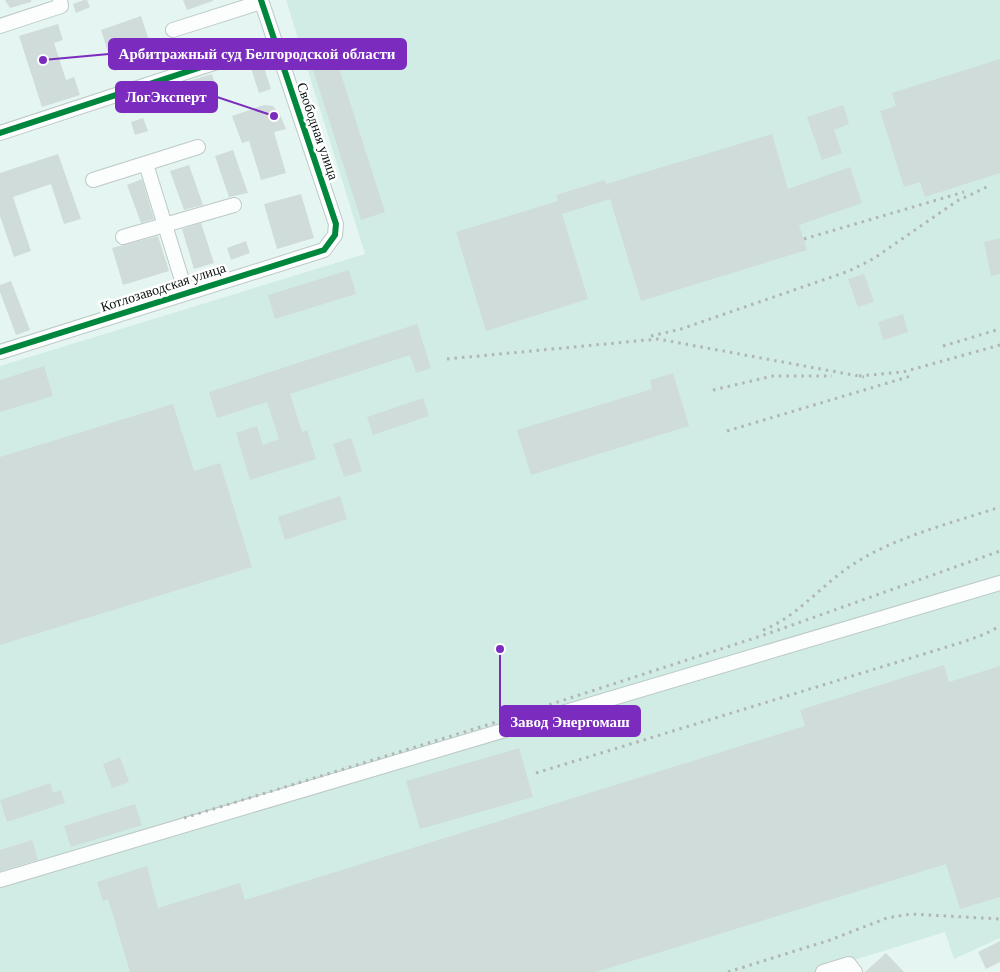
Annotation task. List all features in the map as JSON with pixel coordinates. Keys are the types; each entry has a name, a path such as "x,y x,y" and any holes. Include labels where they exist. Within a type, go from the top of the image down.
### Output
{"street":[{"path":"0,26 61,6 60,0"},
{"path":"173,30 261,1"},
{"name":"Свободная улица","path":"261,1 336,224 335,235 331,242"},
{"path":"0,133 275,43"},
{"path":"93,180 198,147"},
{"path":"146,164 186,293"},
{"path":"123,237 234,205"},
{"name":"Котлозаводская улица","path":"0,352 324,250 331,242"},
{"path":"0,880 1000,583"},
{"path":"823,972 852,968"}],"shaded area":[{"path":"286,0 1000,0 1000,938 954,959 945,932 815,972 0,972 0,366 365,254"}],"building":[{"path":"5,0 31,0 31,2 10,8"},
{"path":"87,0 90,7 76,13 73,4"},
{"path":"183,0 213,0 213,1 187,10"},
{"path":"141,16 155,58 114,71 101,30"},
{"path":"58,24 63,40 54,43 66,80 74,77 80,95 42,107 19,36"},
{"path":"331,43 385,212 361,220 307,51"},
{"path":"1000,59 1000,173 925,197 920,182 904,187 880,111 896,106 892,93"},
{"path":"262,61 271,89 259,93 250,65"},
{"path":"212,74 216,87 199,92 203,104 181,111 172,86"},
{"path":"264,105 273,106 280,115 286,129 274,132 286,173 261,180 249,141 242,143 232,116"},
{"path":"843,105 849,124 834,130 842,153 822,160 807,117"},
{"path":"143,118 148,131 135,135 131,122"},
{"path":"772,134 788,189 850,167 862,203 799,225 807,250 641,301 610,199 562,214 588,299 486,331 456,232 558,201 556,195 605,180 606,184"},
{"path":"233,150 248,193 229,197 215,156"},
{"path":"58,154 81,219 64,224 51,184 13,197 31,251 14,257 0,216 0,173"},
{"path":"189,165 203,205 184,210 170,171"},
{"path":"142,179 154,219 141,223 127,185"},
{"path":"301,194 314,238 277,249 264,204"},
{"path":"201,223 214,263 194,269 182,229"},
{"path":"158,236 169,271 123,285 112,248"},
{"path":"1000,238 1000,274 991,276 984,242"},
{"path":"246,241 250,253 231,260 227,248"},
{"path":"349,270 356,294 275,319 268,295"},
{"path":"864,274 874,302 858,307 848,279"},
{"path":"11,281 30,330 16,335 0,292 0,285"},
{"path":"903,314 908,332 883,340 878,322"},
{"path":"417,324 431,368 416,373 410,355 290,394 302,432 307,430 316,459 250,480 236,433 257,426 263,445 279,439 267,402 217,418 209,392"},
{"path":"44,366 53,396 0,412 0,380"},
{"path":"673,373 689,426 531,475 517,430 652,389 650,380"},
{"path":"423,398 429,416 373,435 367,417"},
{"path":"173,404 194,471 220,463 252,567 0,645 0,457"},
{"path":"351,438 362,471 344,477 333,444"},
{"path":"340,496 347,519 285,540 278,517"},
{"path":"944,665 949,682 1000,666 1000,897 960,909 946,864 596,972 130,972 108,899 103,901 97,882 147,866 158,908 240,883 245,900 805,726 800,710"},
{"path":"519,748 533,797 420,829 406,781"},
{"path":"120,757 129,782 112,788 103,764"},
{"path":"50,783 53,793 61,790 65,803 7,822 0,800"},
{"path":"135,804 142,825 71,847 64,826"},
{"path":"32,840 38,860 0,871 0,850"},
{"path":"1000,941 1000,962 986,969 978,952"},
{"path":"886,953 904,972 865,972"}],"railway":[{"path":"651,336 681,329 849,271 873,259 957,201 991,185"},
{"path":"804,239 964,192"},
{"path":"943,346 1000,329"},
{"path":"447,359 658,339 864,377"},
{"path":"859,376 903,372 1000,345"},
{"path":"713,390 773,376 832,376"},
{"path":"727,431 911,376"},
{"path":"763,630 786,618 849,567 884,547 922,532 1000,507"},
{"path":"184,818 487,725 767,634 1000,551"},
{"path":"536,773 963,642 1000,626"},
{"path":"728,972 830,940 887,918 911,914 1000,919"}],"cycle path":[{"path":"0,352 324,250 335,235 336,224 261,0"},
{"path":"0,133 275,43"}],"place":[{"name":"Арбитражный суд Белгородской области","path":"43,60"},
{"name":"ЛогЭксперт","path":"274,116"},
{"name":"Завод Энергомаш","path":"500,649"}]}
